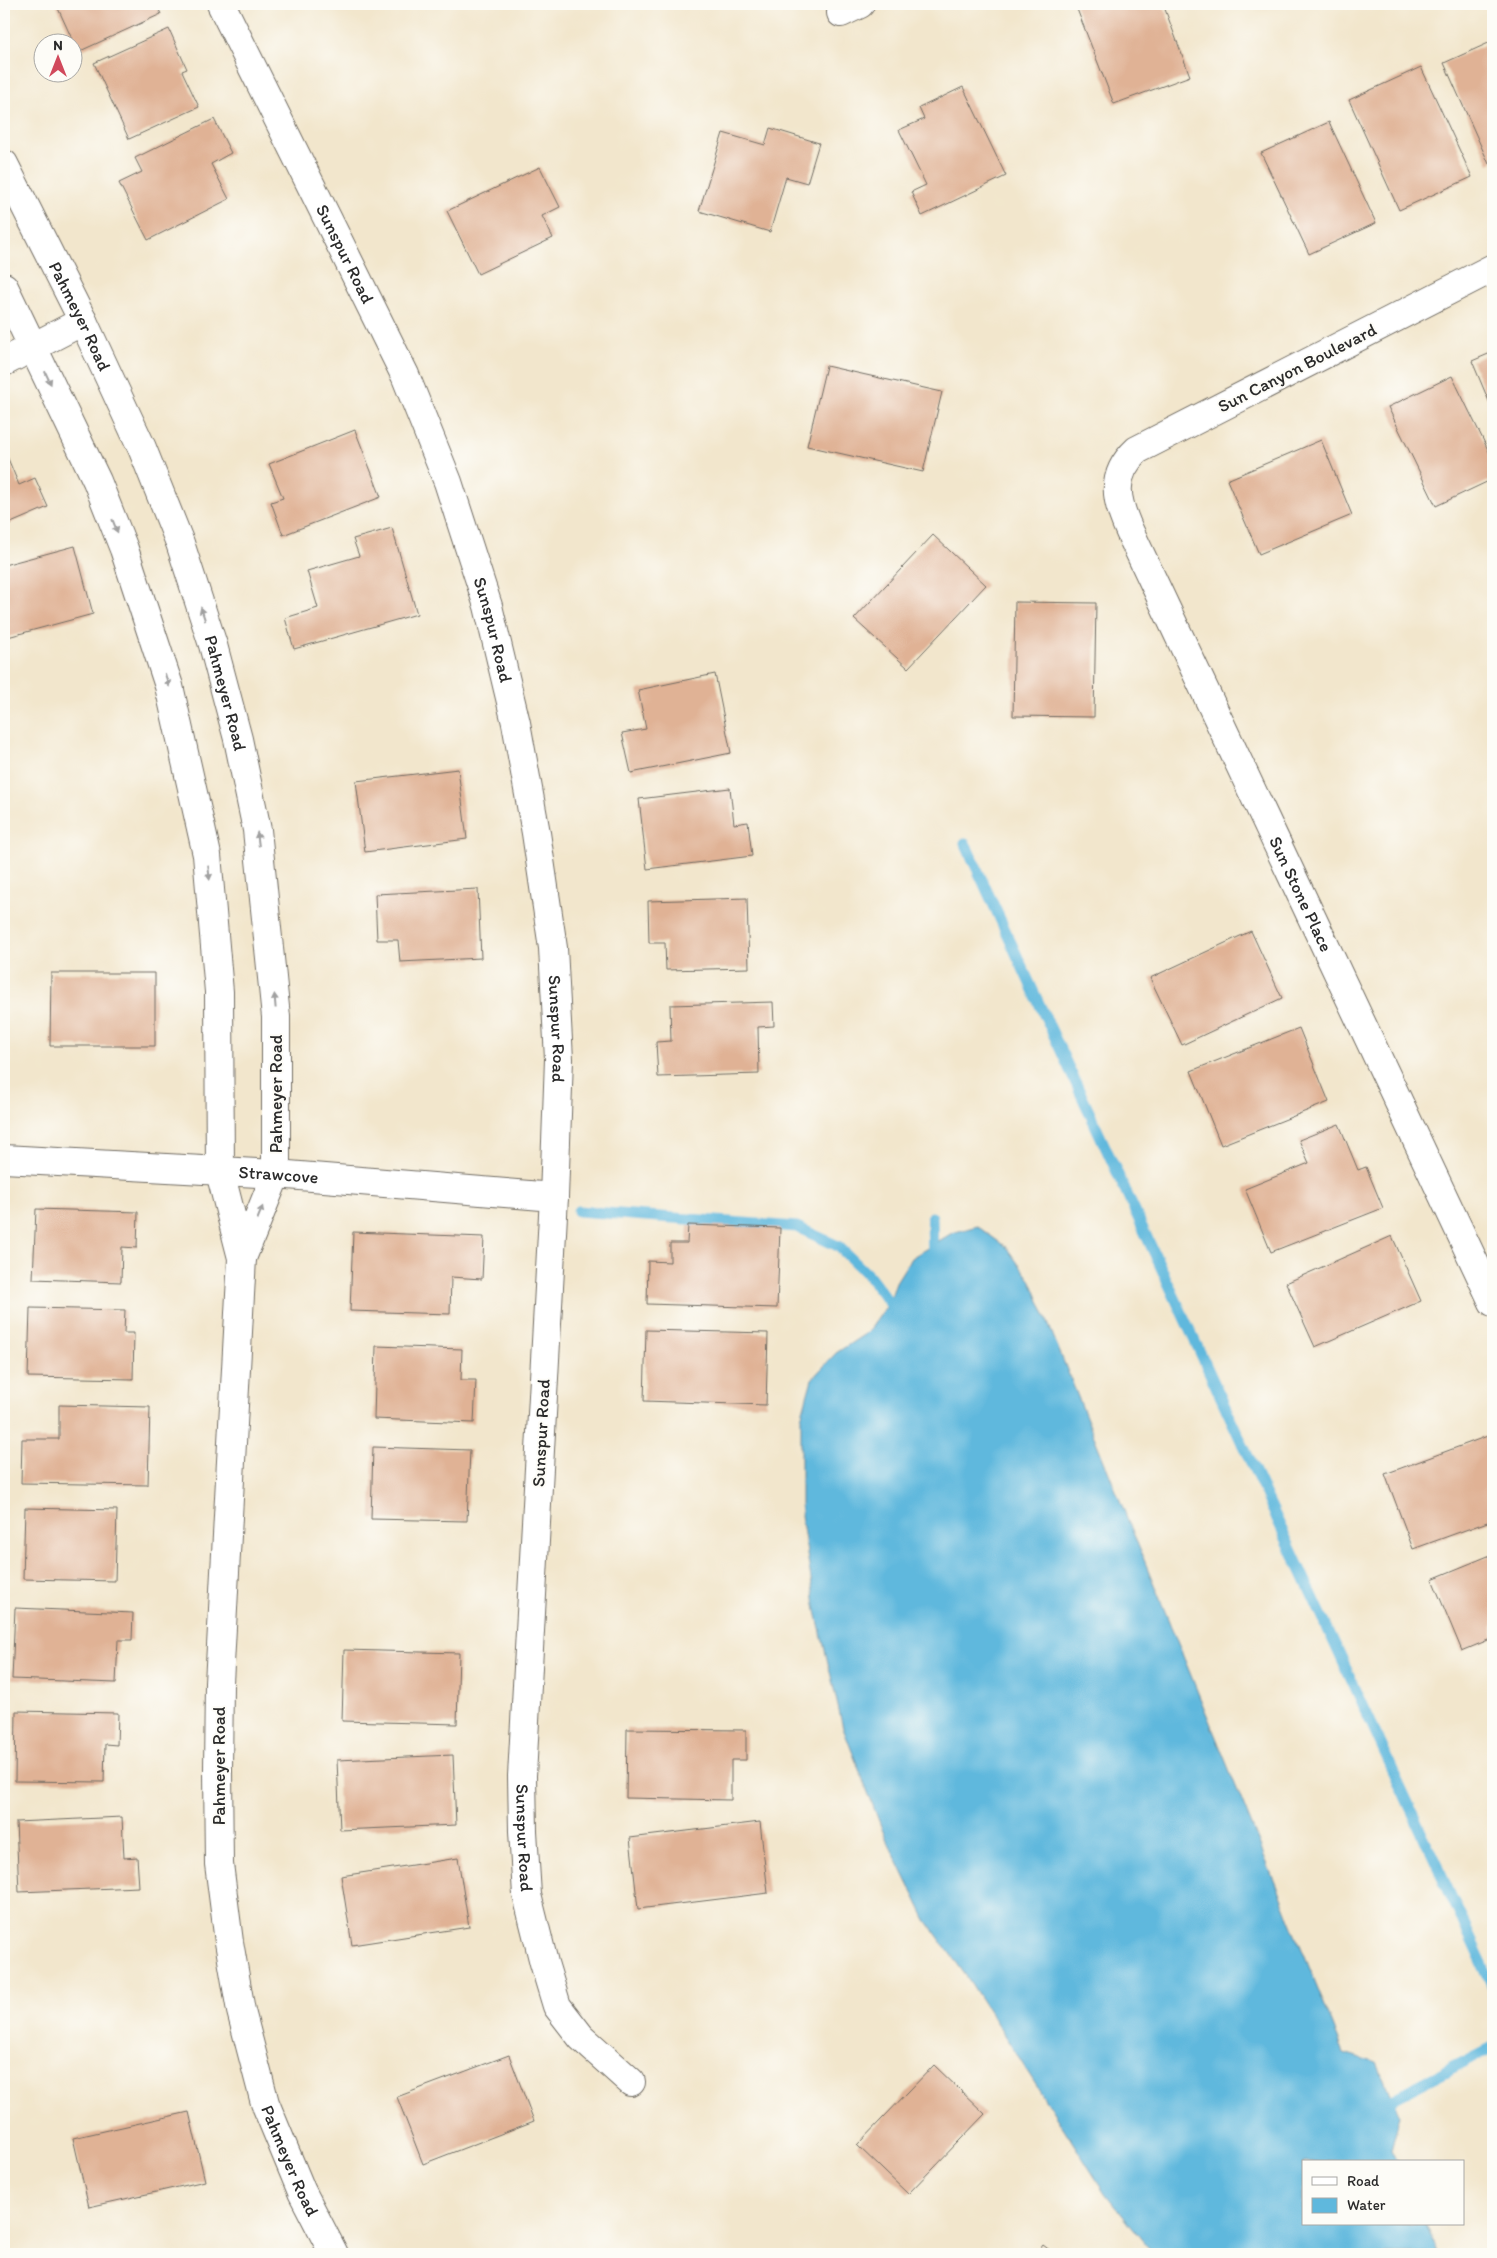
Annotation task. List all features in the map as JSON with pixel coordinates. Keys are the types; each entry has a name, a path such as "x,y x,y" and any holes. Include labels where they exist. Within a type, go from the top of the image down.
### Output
{"street":[{"name":"Sunspur Road","path":"221,4 405,375 448,482 488,606 517,732 536,832 553,948 559,1059 554,1196 522,1776 527,1895 557,2006 581,2037 631,2082"},
{"name":"Pahmeyer Road","path":"4,164 83,321 142,448 180,543 213,645 238,739 257,830 276,1017 276,1174 242,1258"},
{"name":"Sun Canyon Boulevard","path":"1117,485 1121,470 1127,459 1137,450 1493,268"},
{"name":"Pahmeyer Road","path":"4,287 97,481 124,549 169,686 207,855 219,992 220,1172 242,1258 219,1683 219,1864 240,2011 265,2103 302,2192 334,2254"},
{"path":"4,362 83,321"},
{"name":"Sun Stone Place","path":"1117,485 1117,498 1130,532 1493,1302"},
{"name":"Strawcove","path":"4,1159 276,1174 554,1196"}],"water":[{"path":"977,1226 1006,1247 1031,1281 1344,2053 1377,2063 1400,2116 1391,2150 1396,2160 1302,2160 1302,2226 1426,2226 1439,2254 1153,2254 1105,2193 969,1980 926,1920 884,1834 843,1728 816,1611 801,1515 801,1418 812,1379 836,1353 868,1332 889,1303 896,1282 911,1258 952,1233"}],"building":[{"path":"56,4 156,4 161,14 82,50 82,32 69,32"},
{"path":"1075,4 1163,4 1190,76 1114,104"},
{"path":"169,29 187,69 182,71 199,107 129,139 94,63"},
{"path":"1493,41 1493,162 1489,164 1444,63"},
{"path":"1421,67 1472,177 1399,210 1349,100"},
{"path":"963,87 1006,176 922,216 911,192 926,185 899,130 924,119 919,108"},
{"path":"214,119 231,153 211,164 229,199 148,240 119,183 142,172 135,158"},
{"path":"1329,122 1376,223 1309,254 1261,153"},
{"path":"770,128 819,143 807,183 786,177 770,232 699,211 723,133 765,145"},
{"path":"540,167 560,207 542,216 553,238 478,274 447,211"},
{"path":"1493,352 1493,411 1472,361"},
{"path":"826,366 942,392 923,472 807,446"},
{"path":"1452,376 1493,460 1493,479 1436,506 1388,407"},
{"path":"355,430 381,497 283,535 271,502 283,498 269,464"},
{"path":"1321,440 1352,515 1259,554 1227,480"},
{"path":"4,449 19,485 35,478 48,507 4,526"},
{"path":"392,528 417,614 294,649 285,618 318,608 307,571 359,556 353,539"},
{"path":"933,535 986,585 908,668 854,619"},
{"path":"75,546 93,614 4,638 4,565"},
{"path":"1015,602 1096,603 1094,717 1013,716"},
{"path":"715,674 731,753 631,773 622,733 646,729 638,690"},
{"path":"458,769 467,839 365,852 356,781"},
{"path":"730,788 734,824 748,822 752,856 647,869 639,799"},
{"path":"478,889 481,958 400,962 398,940 377,940 375,894"},
{"path":"747,898 749,968 666,970 665,943 649,943 648,901"},
{"path":"1251,931 1282,998 1182,1045 1150,978"},
{"path":"51,973 155,973 155,1046 50,1046"},
{"path":"773,1002 774,1026 758,1027 759,1074 658,1077 656,1042 671,1041 670,1005"},
{"path":"1299,1028 1329,1102 1221,1145 1191,1071"},
{"path":"1339,1124 1358,1170 1366,1167 1383,1208 1271,1252 1245,1189 1309,1163 1299,1140"},
{"path":"36,1209 138,1212 137,1248 122,1247 121,1282 33,1279"},
{"path":"688,1225 780,1228 777,1308 647,1304 648,1261 670,1262 670,1243 687,1243"},
{"path":"353,1232 484,1237 482,1279 451,1277 450,1314 350,1311"},
{"path":"1392,1236 1421,1301 1315,1347 1286,1283"},
{"path":"30,1308 125,1310 124,1333 134,1333 133,1379 28,1377"},
{"path":"646,1330 768,1333 766,1405 644,1401"},
{"path":"376,1346 462,1349 461,1380 476,1380 474,1423 374,1419"},
{"path":"59,1405 150,1407 148,1485 21,1483 22,1439 59,1439"},
{"path":"1493,1434 1493,1520 1413,1549 1385,1474"},
{"path":"373,1447 470,1450 467,1521 371,1519"},
{"path":"25,1508 117,1510 115,1581 23,1579"},
{"path":"1493,1554 1493,1638 1462,1651 1432,1579"},
{"path":"15,1608 133,1613 132,1640 118,1640 116,1683 12,1679"},
{"path":"344,1650 459,1653 457,1724 342,1721"},
{"path":"16,1711 118,1713 117,1745 105,1744 104,1782 15,1781"},
{"path":"627,1729 746,1730 746,1760 731,1760 731,1800 626,1798"},
{"path":"453,1755 456,1825 340,1830 337,1760"},
{"path":"122,1817 124,1858 137,1857 139,1887 19,1892 16,1822"},
{"path":"760,1822 768,1893 638,1909 630,1838"},
{"path":"458,1858 469,1927 352,1945 341,1876"},
{"path":"509,2055 534,2121 423,2164 397,2097"},
{"path":"934,2065 985,2114 908,2194 857,2145"},
{"path":"189,2112 205,2181 89,2207 73,2138"},
{"path":"1043,2245 1055,2254 1036,2254"}],"waterway":[{"path":"965,843 1493,1987"},
{"path":"578,1211 797,1227 838,1246 869,1276 898,1314"},
{"path":"932,1217 933,1258"},
{"path":"1380,2105 1493,2047"}]}
